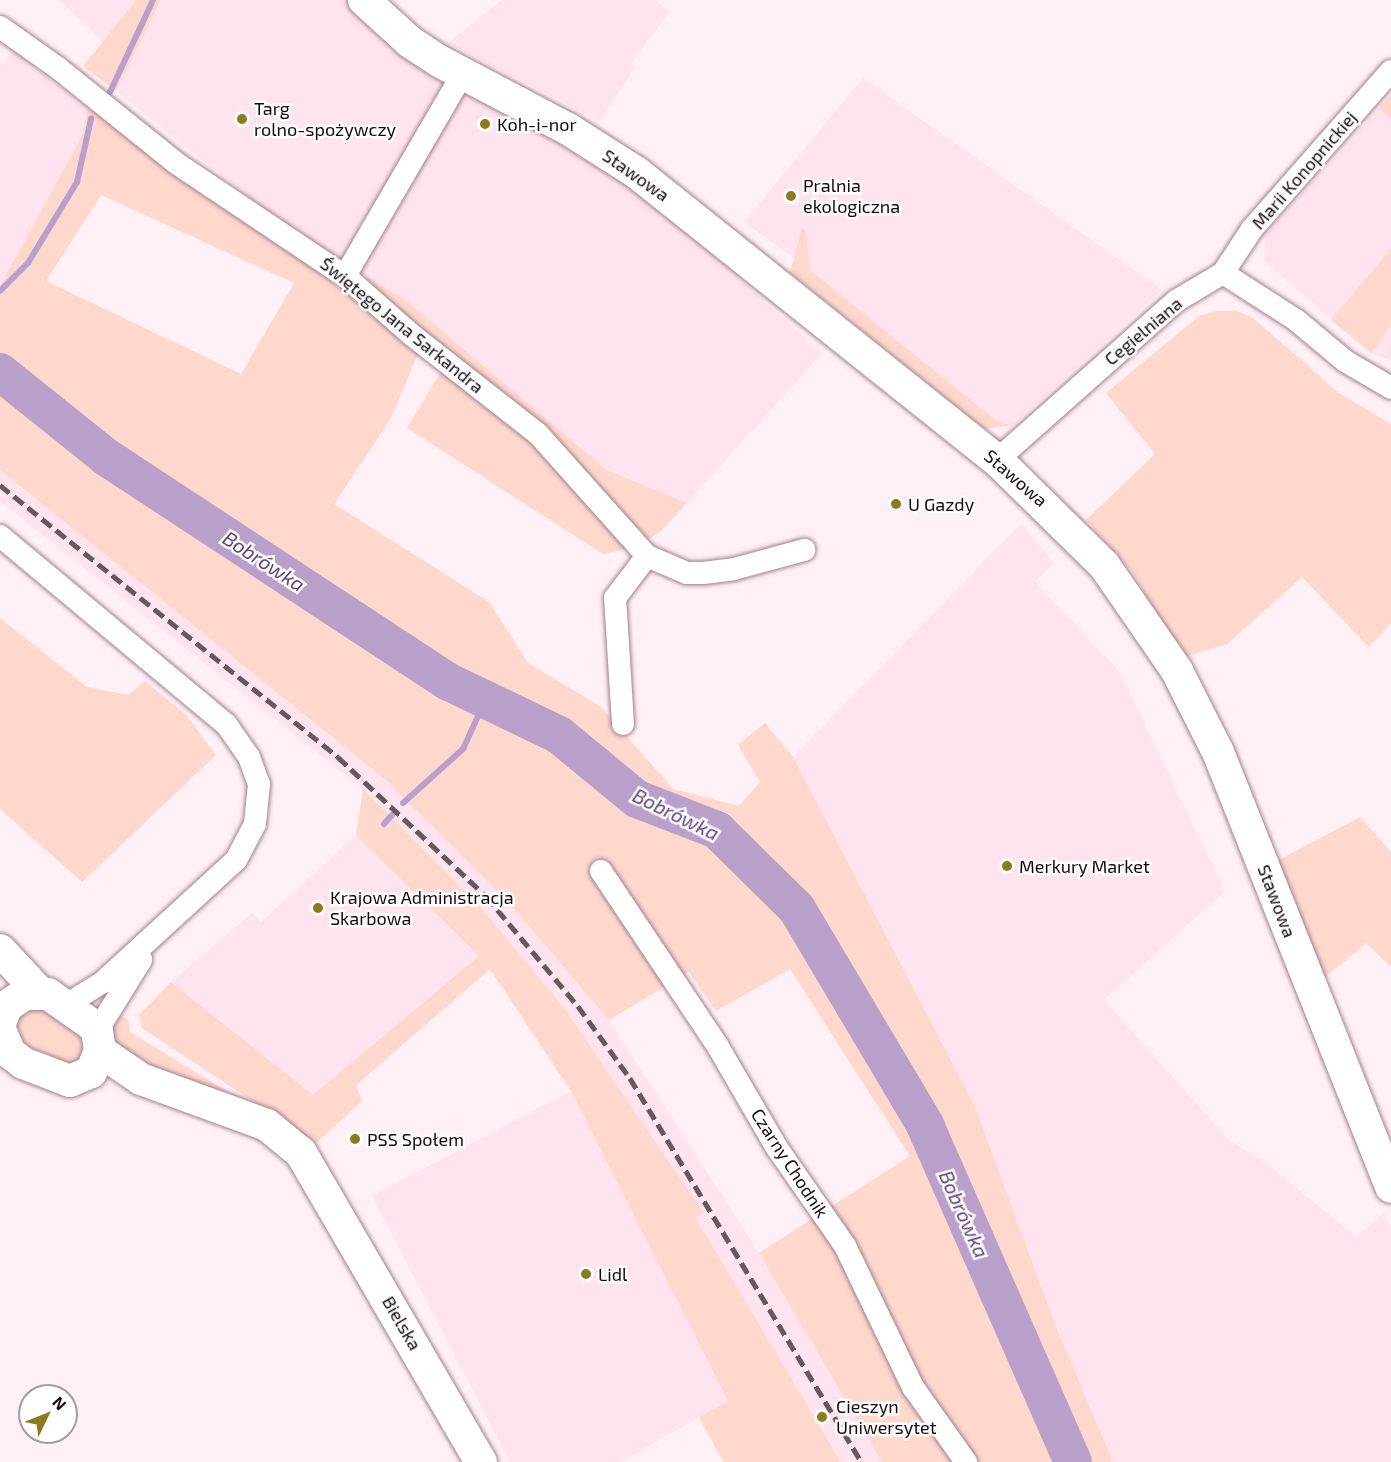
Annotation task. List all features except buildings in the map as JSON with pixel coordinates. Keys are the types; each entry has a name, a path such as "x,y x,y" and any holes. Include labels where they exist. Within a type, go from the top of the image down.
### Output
{"street":[{"name":"Stawowa","path":"364,0 410,42 568,129 637,173 998,460 1104,565 1177,671 1218,752 1391,1187"},
{"name":"Świętego Jana Sarkandra","path":"0,27 58,68 176,163 345,276 413,336 538,434 647,556 687,573 703,573 734,569 804,550"},
{"name":"Marii Konopnickiej","path":"1223,273 1251,229 1391,71"},
{"path":"345,276 463,73"},
{"path":"1223,273 1296,320 1345,361 1391,388"},
{"name":"Cegielniana","path":"998,460 1176,301 1223,273"},
{"path":"0,536 199,699 241,743 255,771 258,812 244,849 223,875 94,990 52,999 25,994 2,1022"},
{"path":"623,724 615,598 647,556"},
{"name":"Czarny Chodnik","path":"601,871 717,1045 777,1148 845,1246 913,1387 966,1462"},
{"path":"84,1078 96,1065 99,1041 165,927"},
{"name":"Bielska","path":"0,950 141,1079 267,1125 302,1153 481,1462"},
{"name":"Bielska","path":"2,1022 49,1075 70,1081 84,1078 240,1130 322,1184"}],"shaded area":[{"path":"59,0 136,0 103,41"},
{"path":"136,0 161,0 116,91 83,66"},
{"path":"161,0 344,0 379,38 470,85 620,171 822,353 687,503 607,470 409,303 274,217 116,91"},
{"path":"502,0 654,0 670,11 630,65 635,68 599,121 448,43"},
{"path":"14,52 88,108 82,136 0,286 0,67"},
{"path":"863,78 1162,290 1013,425 997,421 810,270 744,222"},
{"path":"1391,95 1391,361 1371,353 1264,261 1265,235"},
{"path":"1391,95 1391,119 1379,108"},
{"path":"88,108 305,260 418,354 391,418 334,504 489,602 528,663 600,706 673,789 739,806 760,782 738,745 765,723 793,757 975,1107 1056,1327 1113,1462 882,1462 759,1253 910,1156 790,969 716,1011 689,972 609,1020 509,903 386,780 0,470 0,286 82,136","holes":["101,195 294,283 241,374 46,281"]},
{"path":"802,228 806,231 810,270 997,421 1013,425 986,429 977,423 790,273"},
{"path":"1391,249 1391,325 1371,353 1331,320"},
{"path":"367,276 409,303 607,470 687,503 660,532 645,541 369,287"},
{"path":"1217,311 1237,311 1253,318 1339,393 1391,424 1391,623 1369,647 1302,577 1227,644 1184,657 1131,570 1086,520 1155,454 1106,393 1199,316"},
{"path":"442,370 542,452 632,548 603,554 407,428"},
{"path":"0,470 386,780 509,903 609,1020 759,1253 882,1462 841,1462 694,1217 702,1211 565,1009 477,904 363,789 0,501"},
{"path":"1021,524 1054,563 1035,582 1119,671 1225,891 1104,1000 1229,1140 1266,1163 1356,1237 1384,1213 1391,1230 1391,1462 1113,1462 1056,1327 975,1107 793,757"},
{"path":"0,618 87,687 128,695 145,681 186,715 216,755 82,882 0,809"},
{"path":"363,789 477,903 565,1009 703,1212 695,1217 841,1462 723,1462 699,1417 728,1401 571,1091 490,969 356,1085 362,1101 316,1143 142,1028 139,1015 171,982 313,1095 479,956 356,835"},
{"path":"1360,817 1391,852 1391,967 1366,943 1323,979 1277,861"},
{"path":"356,835 479,956 313,1095 171,982 252,913 261,922"},
{"path":"34,1008 45,1009 79,1033 85,1045 84,1054 77,1063 68,1068 55,1065 21,1041 16,1031 17,1020"},
{"path":"114,1011 128,1020 130,1032 264,1114 163,1081 112,1041"},
{"path":"571,1091 728,1401 620,1462 510,1462 372,1196"}],"waterway":[{"path":"110,92 153,0"},
{"path":"0,291 28,263 77,182 91,119"},
{"name":"Bobrówka","path":"0,372 106,457 449,682 559,735 637,799 717,830 797,909 925,1125 1073,1462"},
{"path":"403,803 463,749 485,701"},
{"path":"384,824 392,815"}],"railway":[{"path":"0,485 338,757 486,896 578,1006 630,1078 862,1462"}],"place":[{"name":"Targ rolno-spożywczy","path":"242,119"},
{"name":"Koh-i-nor","path":"485,124"},
{"name":"Pralnia ekologiczna","path":"791,196"},
{"name":"U Gazdy","path":"896,504"},
{"name":"Merkury Market","path":"1007,866"},
{"name":"Krajowa Administracja Skarbowa","path":"318,908"},
{"name":"PSS Społem","path":"355,1139"},
{"name":"Lidl","path":"586,1274"},
{"name":"Cieszyn Uniwersytet","path":"822,1417"}]}
